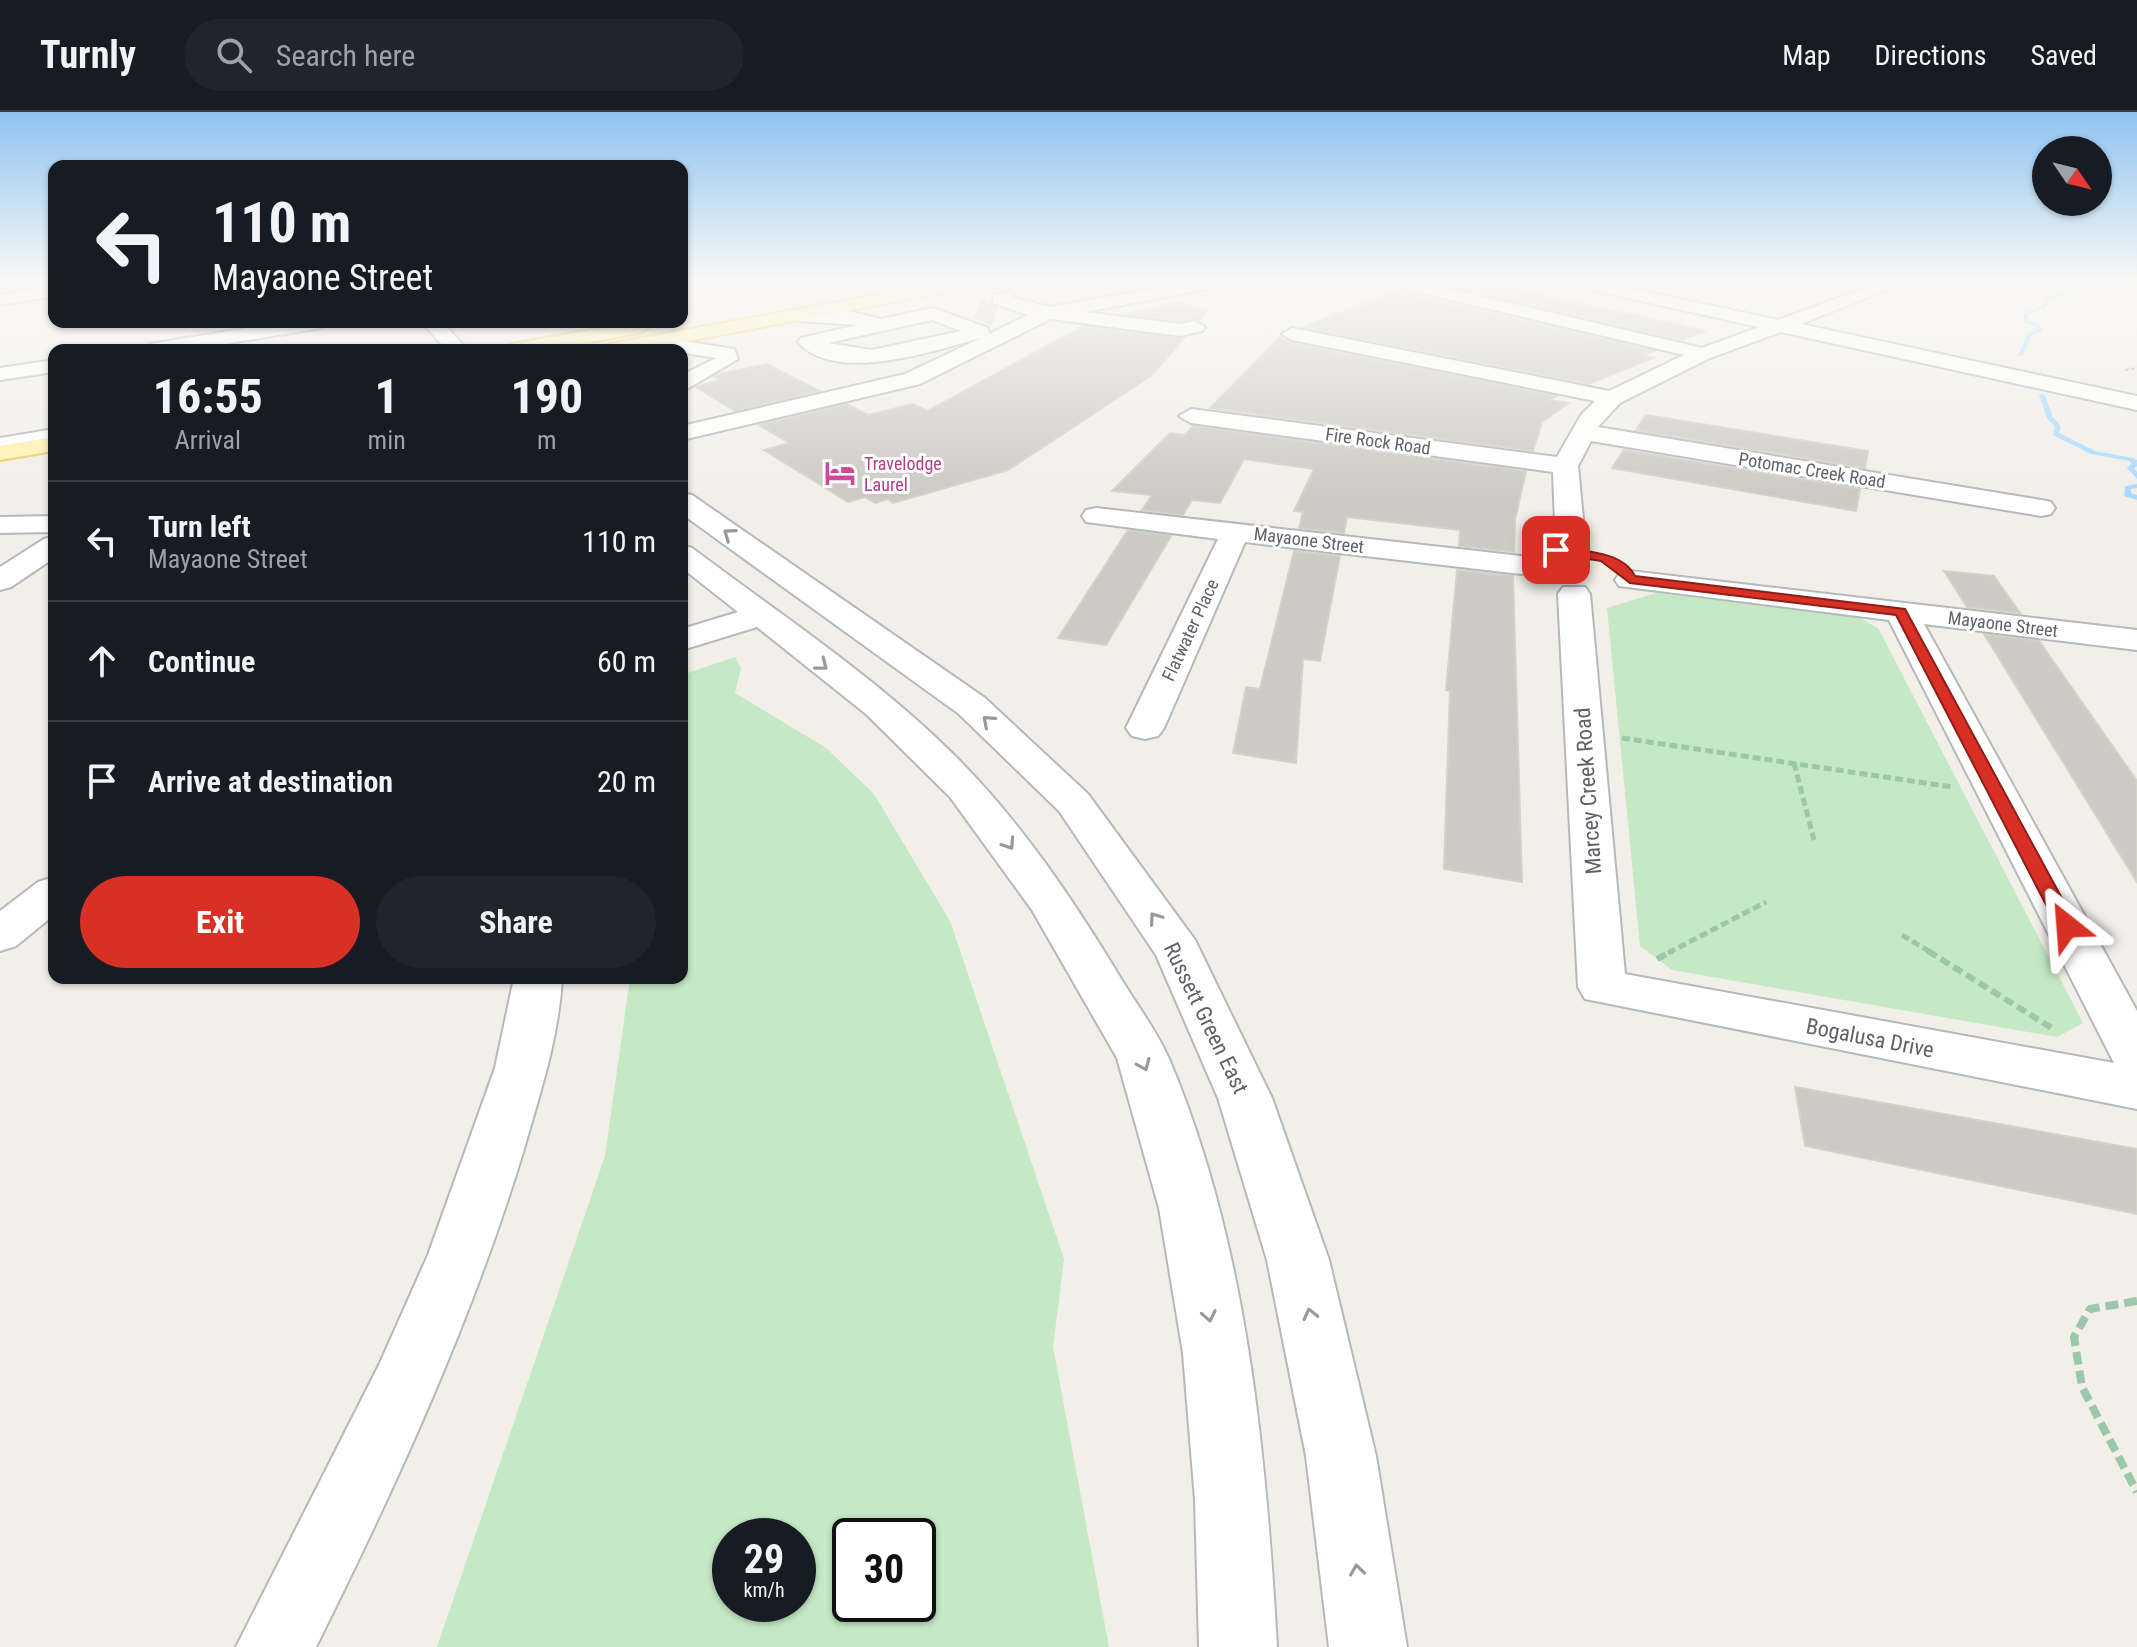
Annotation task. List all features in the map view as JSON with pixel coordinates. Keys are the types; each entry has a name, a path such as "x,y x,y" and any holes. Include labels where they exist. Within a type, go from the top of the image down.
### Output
{"main road":[{"path":"0,431 48,423"},
{"path":"0,453 48,445"}],"street":[{"path":"688,378 728,359 724,353"},
{"path":"831,353 867,358 891,353"},
{"path":"688,432 802,405 822,415 919,385 977,353"},
{"path":"1385,353 1612,398"},
{"path":"1697,353 1703,354"},
{"path":"1591,555 1565,466 1582,432 1593,415 1612,398 1707,353"},
{"path":"1930,353 2132,396"},
{"path":"867,358 919,385"},
{"path":"0,374 48,367"},
{"name":"Fire Rock Road","path":"1191,416 1565,466"},
{"name":"Potomac Creek Road","path":"1582,432 2041,508"},
{"path":"0,445 48,437"},
{"path":"8,524 48,504"},
{"name":"Russett Green East","path":"688,505 972,706 1014,744 1074,803 1178,952 1245,1098 1298,1260 1341,1456 1368,1647"},
{"name":"Mayaone Street","path":"1096,516 1521,565 1523,572 1542,586 1901,612 2137,640"},
{"path":"8,524 48,524"},
{"name":"Flatwater Place","path":"1145,728 1235,532"},
{"path":"0,554 47,549"},
{"path":"0,581 47,549"},
{"path":"1521,565 1531,554 1591,555 1627,572 1603,591"},
{"path":"688,559 876,707 939,762 1002,833 1082,953 1145,1064 1191,1222 1220,1374 1238,1647"},
{"name":"Marcey Creek Road","path":"1602,987 1584,733 1603,591"},
{"path":"1901,612 2137,1058"},
{"path":"688,638 760,616"},
{"path":"0,935 48,897"},
{"path":"275,1647 333,1536 483,1193 517,1079 537,984"},
{"name":"Bogalusa Drive","path":"1602,987 2137,1088"}],"path":[{"path":"1584,733 1997,793"},
{"path":"1794,763 1814,840"},
{"path":"1602,987 1766,902"},
{"path":"1902,935 2059,1032"},
{"path":"2137,1301 2090,1309 2074,1337 2082,1387 2137,1492"}],"green space":[{"path":"1656,593 1858,617 1878,628 2083,1023 2057,1037 1672,970 1640,946 1607,608"},
{"path":"735,657 741,668 735,693 826,748 874,794 950,921 1064,1259 1053,1347 1109,1647 437,1647 605,1156 629,984 688,984 688,673"}],"building":[{"path":"1034,353 1171,353 1152,375 1008,470 893,503 888,499 875,503 865,497 848,502 764,450 789,443 759,425 847,404 868,415 913,404 928,411"},
{"path":"1265,353 1339,353 1557,396 1550,400 1568,403 1542,422 1533,451 1210,408"},
{"path":"1432,353 1650,353 1643,355 1653,358 1589,384"},
{"path":"766,364 820,391 735,411 696,387 720,380 714,377 719,374"},
{"path":"1646,415 1868,451 1865,468 1636,430"},
{"path":"1193,426 1526,471 1515,520 1514,552 1459,546 1460,530 1347,517 1344,533 1299,528 1303,512 1294,511 1314,469 1244,459 1220,503 1192,500 1183,515 1142,510 1152,495 1112,491 1170,433 1185,435"},
{"path":"1624,450 1860,489 1856,511 1612,468"},
{"path":"1128,530 1171,536 1106,645 1058,638"},
{"path":"1294,551 1340,556 1320,661 1303,659 1296,763 1233,753 1246,687 1260,689"},
{"path":"1457,570 1513,576 1522,882 1444,869 1450,691 1446,690"},
{"path":"1944,571 1994,576 2020,613 1967,607"},
{"path":"1984,634 2039,641 2137,781 2137,882"},
{"path":"1795,1087 2137,1149 2137,1214 1805,1146"}],"waterway":[{"path":"2042,396 2050,418 2058,427 2055,434 2093,453 2131,459 2136,463 2130,468 2137,477"},
{"path":"2137,486 2128,488 2127,494 2137,498"}],"place":[{"name":"Travelodge Laurel","path":"840,473"}],"route":[{"path":"1556,550 1605,558 1627,572 1630,580 1901,612 2067,926"}]}
